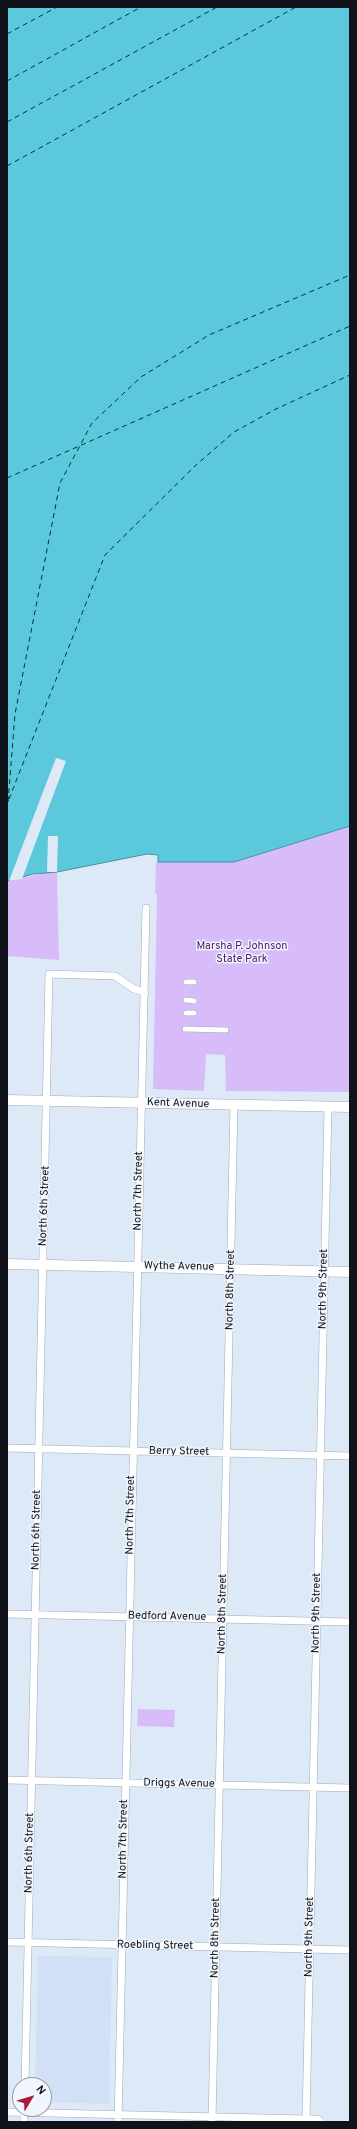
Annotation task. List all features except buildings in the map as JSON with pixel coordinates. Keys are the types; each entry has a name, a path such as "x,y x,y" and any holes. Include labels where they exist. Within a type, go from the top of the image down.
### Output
{"main road":[{"name":"Kent Avenue","path":"7,1100 350,1107"},
{"name":"Wythe Avenue","path":"7,1264 231,1268 350,1272"}],"street":[{"name":"North 7th Street","path":"118,2119 146,908"},
{"name":"North 6th Street","path":"25,2077 49,974 115,976 134,989 145,992"},
{"path":"186,982 194,982"},
{"path":"186,1000 194,1001"},
{"path":"186,1013 194,1013"},
{"path":"185,1029 226,1030"},
{"name":"North 8th Street","path":"212,2120 234,1105"},
{"name":"North 9th Street","path":"306,2119 328,1107"},
{"name":"Berry Street","path":"7,1448 350,1456"},
{"name":"Bedford Avenue","path":"7,1614 350,1622"},
{"name":"Driggs Avenue","path":"7,1780 350,1788"},
{"name":"Roebling Street","path":"7,1942 350,1950"},
{"path":"52,2113 118,2119 306,2119 318,2120 321,2122"}],"shaded area":[{"path":"38,1956 112,1957 109,2104 52,2102 52,2077 35,2077"}],"green space":[{"name":"Marsha P. Johnson State Park","path":"350,826 350,1092 226,1091 225,1055 206,1054 204,1091 153,1089 157,894 155,894 156,862 234,862"},
{"path":"47,872 57,872 59,960 7,956 7,879 10,881"},
{"path":"138,1709 175,1710 174,1727 137,1726"}],"water":[{"path":"7,7 350,7 350,826 234,862 158,862 158,855 147,854 57,872 33,874 9,881 7,879"}],"pier":[{"path":"56,758 66,761 22,879 9,881"},
{"path":"48,836 58,836 57,872 47,872"}],"ferry route":[{"path":"7,34 57,7"},
{"path":"7,81 141,7"},
{"path":"7,122 217,7"},
{"path":"7,166 296,7"},
{"path":"8,802 15,714 60,483 92,423 141,377 209,335 350,275"},
{"path":"7,478 350,326"},
{"path":"9,799 105,555 195,466 234,432 276,409 350,375"},
{"path":"7,787 8,797"}]}
